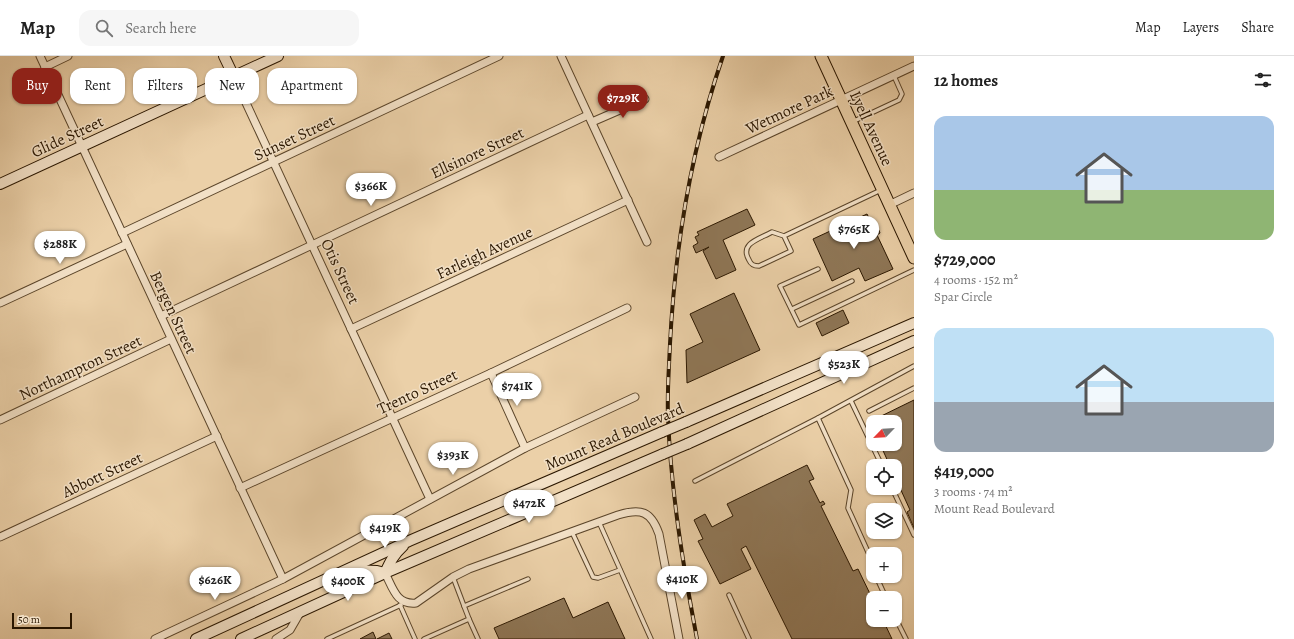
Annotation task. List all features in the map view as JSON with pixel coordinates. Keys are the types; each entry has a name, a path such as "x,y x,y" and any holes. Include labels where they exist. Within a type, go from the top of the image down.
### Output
{"main road":[{"name":"Otis Street","path":"224,56 230,68"},
{"name":"Glide Street","path":"253,68 278,56"},
{"name":"Lyell Avenue","path":"821,56 914,258"},
{"name":"Glide Street","path":"0,184 205,90"},
{"name":"Mount Read Boulevard","path":"196,639 409,541 914,323"},
{"path":"241,639 386,573 687,444 914,341"},
{"path":"386,573 390,561 409,541"},
{"path":"346,570 376,571 386,573"}],"street":[{"name":"Bergen Street","path":"40,56 283,579"},
{"path":"45,67 68,56"},
{"name":"Sunset Street","path":"122,233 499,56"},
{"path":"561,56 647,242"},
{"name":"Wetmore Park","path":"720,157 914,66"},
{"path":"592,122 645,98"},
{"name":"Otis Street","path":"247,104 430,499"},
{"name":"Ellsinore Street","path":"161,316 588,115"},
{"path":"890,205 914,193"},
{"name":"Farleigh Avenue","path":"351,329 628,200"},
{"path":"0,303 127,244"},
{"name":"Trento Street","path":"240,488 491,373 627,308"},
{"name":"Northampton Street","path":"0,420 171,339"},
{"path":"491,373 525,448"},
{"name":"Mount Read Boulevard","path":"155,639 283,579 525,448 635,397"},
{"name":"Abbott Street","path":"0,537 217,436"},
{"path":"386,573 397,596 402,601 409,604 416,603 453,577 469,569 627,512 637,511 647,514 655,522 659,534 666,564 679,639"},
{"path":"276,639 290,630 302,611"}],"lane":[{"path":"851,122 899,100 902,94 894,76"},
{"path":"784,236 791,251 759,266 755,266 750,263 746,254 746,248 749,244 772,232 784,236 882,189"},
{"path":"818,269 780,286 799,325 914,270"},
{"path":"792,309 852,281"},
{"path":"695,480 851,401 914,366"},
{"path":"869,411 914,388"},
{"path":"851,401 879,459"},
{"path":"818,418 851,490 848,508 866,548"},
{"path":"895,495 914,535"},
{"path":"599,522 652,639"},
{"path":"572,532 593,577 598,578 620,570"},
{"path":"453,577 478,639"},
{"path":"464,606 528,579"},
{"path":"729,595 749,639"},
{"path":"397,596 415,639"},
{"path":"327,639 401,605"},
{"path":"424,639 469,619"},
{"path":"900,627 906,639"}],"building":[{"path":"747,209 755,225 723,240 736,270 716,279 703,251 709,247 696,253 693,246 698,243 695,237 699,235 697,232"},
{"path":"867,214 874,228 877,226 880,233 877,235 893,269 865,281 859,268 832,281 813,239"},
{"path":"734,293 760,350 687,383 686,350 703,342 690,314"},
{"path":"843,310 849,323 822,336 816,323"},
{"path":"914,400 914,528 907,512 910,510 902,492 902,459 887,459 883,451 902,451 902,415 883,415"},
{"path":"807,465 814,479 809,481 820,503 823,501 825,504 821,506 853,571 858,569 869,591 866,591 866,627 886,627 892,639 792,639 746,546 741,549 751,569 720,584 698,541 703,539 694,520 705,514 712,527 733,516 727,504"},
{"path":"564,598 573,618 608,602 625,639 499,639 494,628"},
{"path":"373,632 376,639 360,639"},
{"path":"389,633 392,639 377,639"}],"railway":[{"path":"697,639 682,556 675,501 668,417 668,380 672,307 686,198 702,126 723,56"}]}
